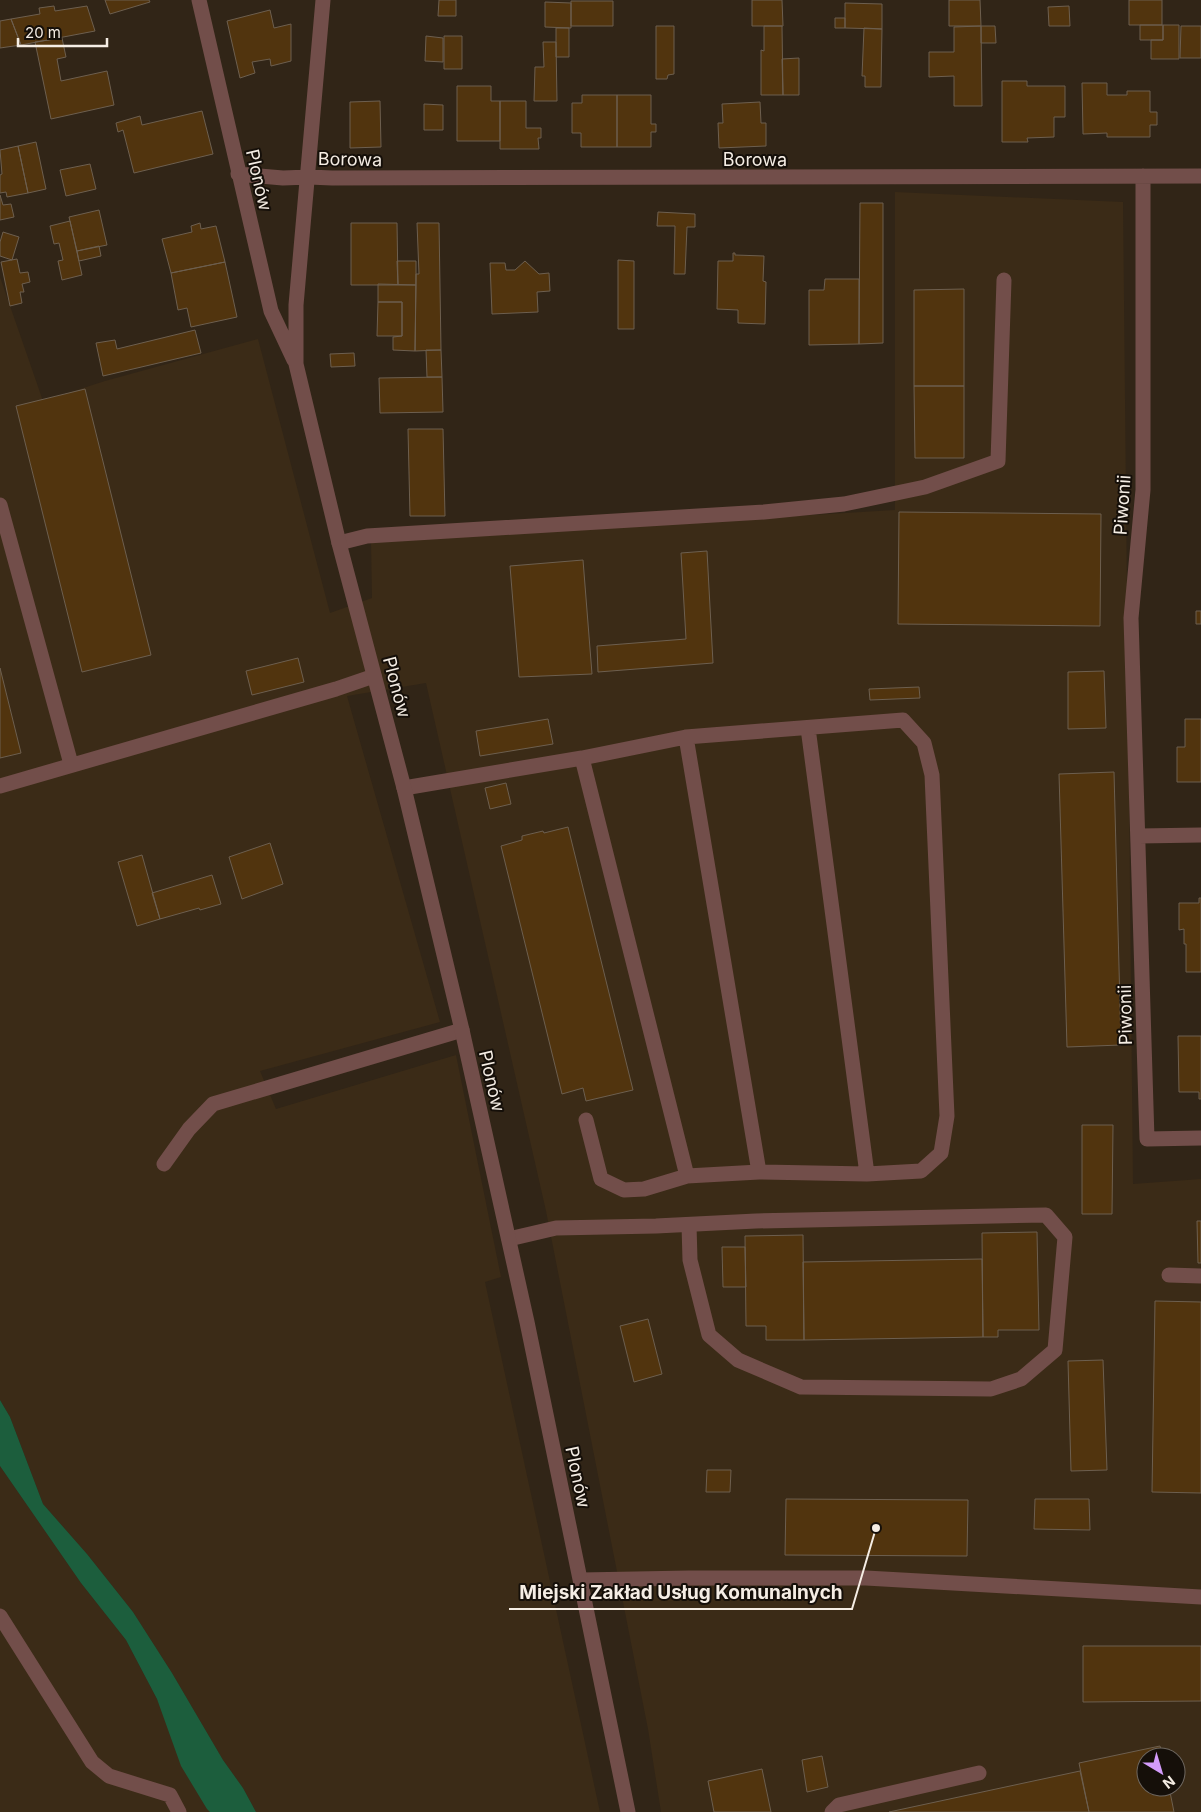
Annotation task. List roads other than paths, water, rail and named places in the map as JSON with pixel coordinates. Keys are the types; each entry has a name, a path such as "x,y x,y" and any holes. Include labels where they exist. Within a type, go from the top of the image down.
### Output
{"street":[{"name":"Plonów","path":"199,0 271,310 296,364 339,543 404,788 462,1030 509,1238 628,1812"},
{"name":"Plonów","path":"296,364 296,305 309,177 323,0"},
{"name":"Borowa","path":"238,174 283,178 502,179 1201,176"},
{"name":"Piwonii","path":"1143,176 1143,490 1131,618 1147,1138 1201,1138"},
{"path":"339,543 367,536 764,512 844,504 925,488 998,461 1004,280"},
{"path":"0,505 70,764"},
{"path":"0,786 70,764 336,689 374,676"},
{"path":"404,788 582,758 686,737 903,720 924,743 932,775 947,1116 941,1153 921,1171 867,1174 759,1172 687,1176 644,1189 624,1190 601,1179 586,1120"},
{"path":"808,728 867,1174"},
{"path":"686,737 759,1172"},
{"path":"582,758 687,1176"},
{"path":"1139,836 1201,835"},
{"path":"164,1164 189,1129 213,1104 462,1030"},
{"path":"509,1238 556,1228 756,1221 1046,1215 1065,1237 1055,1350 1021,1379 991,1389 801,1387 738,1360 709,1335 690,1260 689,1224"},
{"path":"1169,1275 1201,1276"},
{"path":"580,1580 866,1578 1201,1596"},
{"path":"0,1616 92,1762 109,1776 170,1795 180,1812"},
{"path":"832,1812 838,1805 979,1773"}],"place":[{"name":"Miejski Zakład Usług Komunalnych","path":"876,1528"}]}
